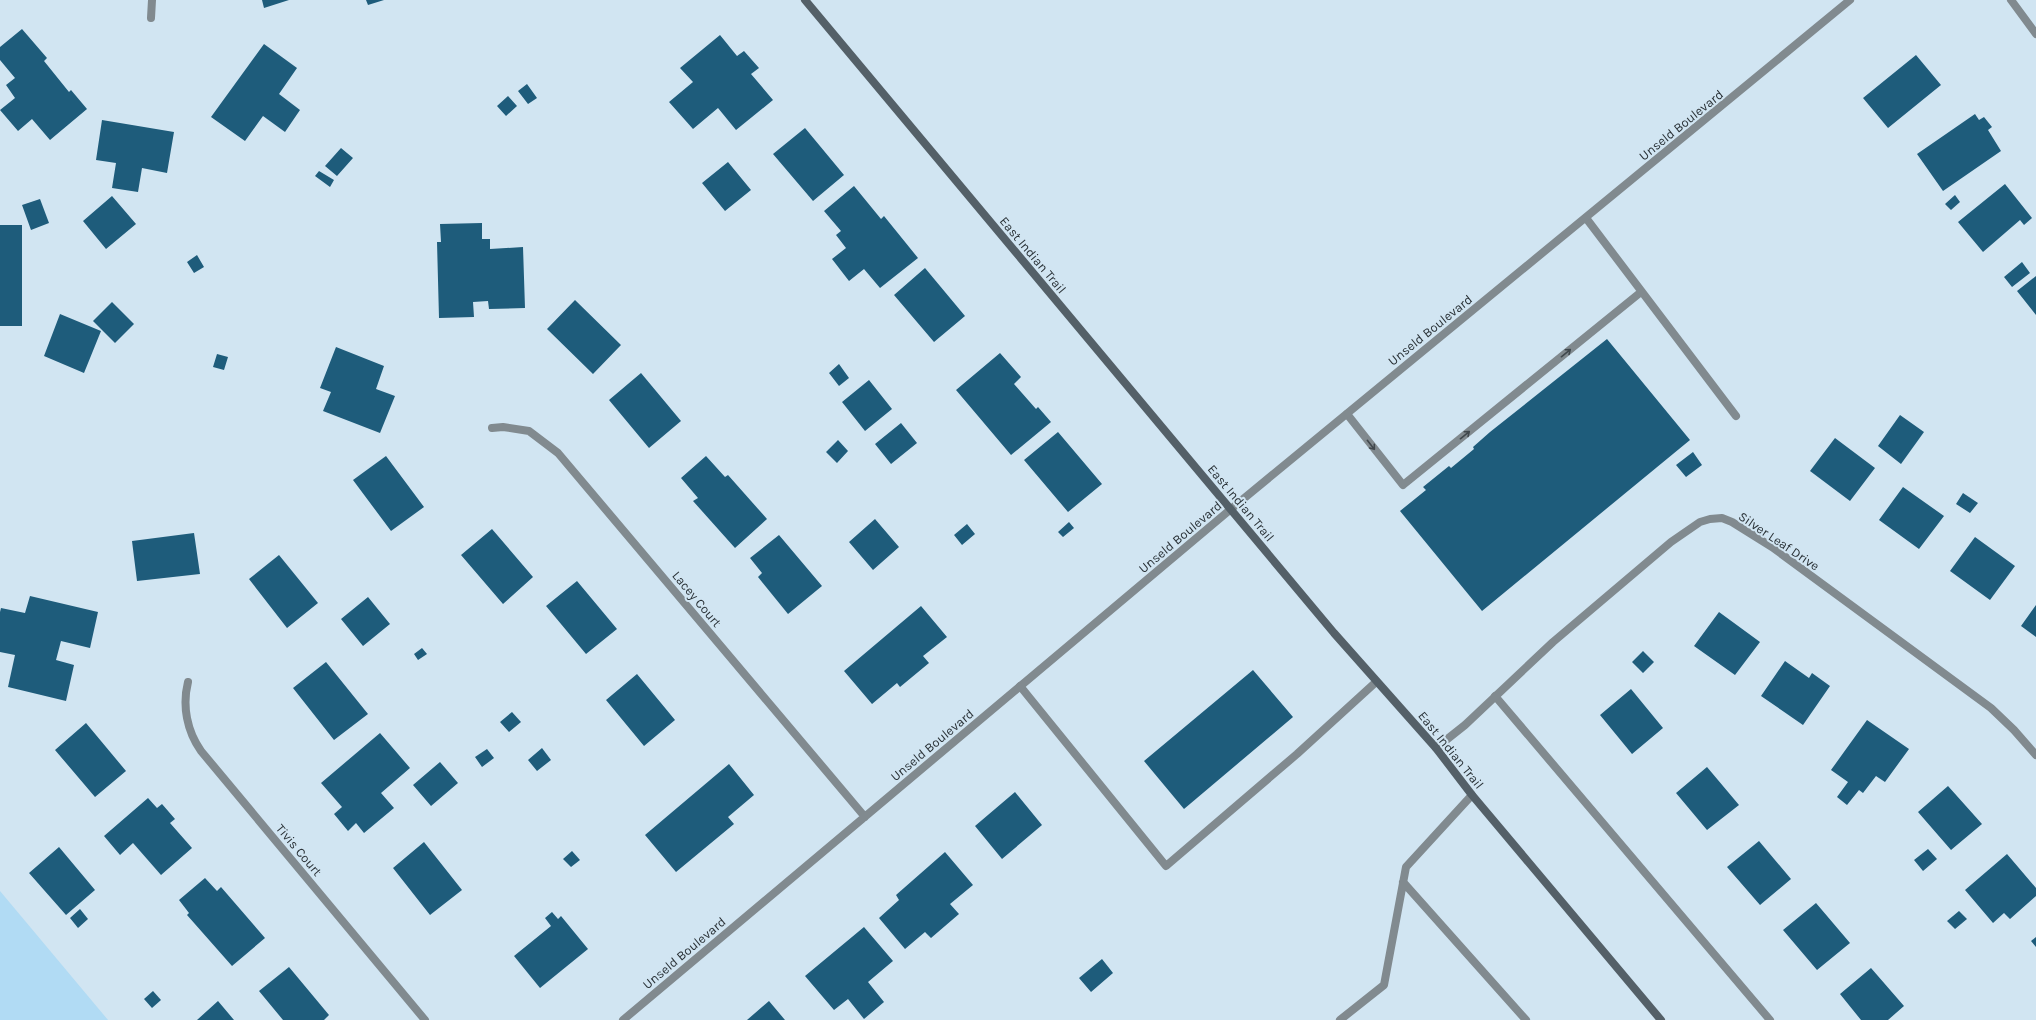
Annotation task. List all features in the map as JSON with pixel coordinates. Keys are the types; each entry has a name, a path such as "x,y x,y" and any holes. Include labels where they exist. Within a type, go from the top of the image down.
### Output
{"main road":[{"name":"East Indian Trail","path":"805,0 1376,682 1436,748 1472,795 1661,1020"}],"street":[{"path":"151,18 152,0"},
{"name":"Unseld Boulevard","path":"623,1020 1231,509 1850,0"},
{"path":"2011,0 2036,34"},
{"path":"1586,218 1736,416"},
{"path":"1347,414 1403,485 1641,292"},
{"name":"Lacey Court","path":"492,428 503,427 529,431 558,453 865,817"},
{"name":"Silver Leaf Drive","path":"1436,748 1553,642 1671,542 1700,522 1722,518 1772,547 1991,708 2014,730 2036,755"},
{"name":"Tivis Court","path":"188,682 186,692 187,723 192,738 201,751 425,1020"},
{"path":"1020,686 1166,866 1296,754 1376,682"},
{"path":"1495,696 1770,1020"},
{"path":"1340,1020 1384,985 1406,867 1472,795"},
{"path":"1403,882 1526,1020"}],"shaded area":[{"path":"0,891 108,1020 0,1020"}],"building":[{"path":"262,0 289,0 264,8"},
{"path":"366,0 384,0 368,5"},
{"path":"22,29 47,58 44,61 69,92 71,90 87,109 50,140 32,119 18,131 0,110 15,98 6,85 15,78 0,60 0,47"},
{"path":"720,35 737,56 744,51 759,68 751,74 773,100 736,130 718,108 693,129 669,102 693,82 680,68"},
{"path":"264,44 297,68 279,94 300,110 285,132 263,116 245,141 211,117"},
{"path":"1916,55 1941,85 1888,128 1863,98"},
{"path":"527,84 537,98 528,104 518,91"},
{"path":"508,96 517,106 506,116 497,106"},
{"path":"1975,114 1979,120 1984,117 1992,127 1988,130 2001,151 1943,191 1917,154"},
{"path":"102,120 174,132 167,173 142,168 138,192 112,188 116,163 96,160"},
{"path":"805,128 844,175 813,201 773,154"},
{"path":"341,148 353,158 337,176 325,166"},
{"path":"728,162 751,190 725,211 702,183"},
{"path":"319,171 334,180 330,187 315,176"},
{"path":"2005,184 2032,218 2024,225 2020,220 1983,252 1958,222"},
{"path":"854,186 881,219 884,216 918,258 880,288 864,269 849,281 832,259 846,248 836,235 841,231 824,211"},
{"path":"1955,195 1960,202 1951,210 1945,204"},
{"path":"112,196 136,224 106,249 83,221"},
{"path":"40,199 49,223 31,230 22,205"},
{"path":"482,223 482,239 490,239 490,249 523,247 525,308 489,309 488,301 473,302 474,317 439,318 437,242 441,242 440,224"},
{"path":"0,225 22,225 22,326 0,326"},
{"path":"197,255 204,267 194,273 187,262"},
{"path":"2022,262 2030,273 2012,287 2004,277"},
{"path":"925,268 965,316 934,342 894,295"},
{"path":"2036,276 2036,315 2017,291"},
{"path":"575,300 621,345 593,374 547,329"},
{"path":"112,302 134,324 115,343 93,321"},
{"path":"60,314 101,331 84,373 44,356"},
{"path":"1607,339 1690,440 1482,611 1400,511 1426,490 1423,487 1449,466 1451,468 1474,449 1473,447 1490,432"},
{"path":"336,347 384,366 376,389 395,396 380,433 323,411 331,392 320,388"},
{"path":"1000,353 1021,377 1014,384 1036,409 1038,407 1051,422 1011,455 956,390"},
{"path":"217,354 228,357 224,370 213,367"},
{"path":"839,364 849,378 839,386 829,373"},
{"path":"641,373 681,421 649,448 609,400"},
{"path":"869,380 892,409 865,431 842,402"},
{"path":"1900,415 1924,432 1901,464 1878,446"},
{"path":"901,423 917,443 891,464 875,444"},
{"path":"1058,432 1102,484 1068,512 1024,460"},
{"path":"1835,438 1875,468 1850,501 1810,471"},
{"path":"838,440 848,451 837,463 826,452"},
{"path":"1693,452 1702,465 1686,477 1676,465"},
{"path":"386,456 424,507 391,531 353,480"},
{"path":"706,456 725,477 728,475 767,519 735,548 693,501 698,498 681,478"},
{"path":"1903,487 1944,516 1919,549 1879,520"},
{"path":"1963,493 1978,503 1970,513 1956,504"},
{"path":"875,519 899,547 873,570 849,542"},
{"path":"1069,522 1074,528 1063,537 1058,532"},
{"path":"967,524 975,534 962,545 954,535"},
{"path":"492,529 533,577 503,604 461,555"},
{"path":"194,533 200,574 137,581 132,541"},
{"path":"779,535 822,586 788,614 758,577 762,573 750,558"},
{"path":"1975,537 2015,566 1990,600 1950,571"},
{"path":"279,555 318,603 287,628 249,579"},
{"path":"577,581 617,629 586,654 546,606"},
{"path":"30,596 98,612 90,648 61,641 56,660 74,665 66,701 8,687 15,655 0,652 0,612 1,608 25,613"},
{"path":"368,597 390,624 363,646 341,619"},
{"path":"2036,605 2036,637 2021,626"},
{"path":"921,606 947,637 923,656 929,663 900,687 897,683 872,704 844,671"},
{"path":"1719,612 1760,642 1735,675 1694,646"},
{"path":"422,648 427,654 418,660 414,654"},
{"path":"1643,651 1654,662 1643,673 1632,662"},
{"path":"1785,661 1809,678 1812,673 1830,686 1803,725 1761,696"},
{"path":"326,662 368,714 334,740 293,688"},
{"path":"1253,670 1293,717 1184,809 1144,761"},
{"path":"637,674 675,720 644,746 606,700"},
{"path":"1631,689 1663,728 1632,754 1600,715"},
{"path":"512,712 521,722 509,732 500,722"},
{"path":"1867,720 1909,749 1885,782 1876,776 1863,793 1859,790 1847,805 1837,797 1848,782 1831,770"},
{"path":"86,723 126,771 95,797 55,750"},
{"path":"380,733 410,768 381,793 394,808 364,833 356,823 348,831 334,814 342,807 321,783"},
{"path":"542,748 551,760 537,771 528,760"},
{"path":"487,749 494,758 482,767 475,757"},
{"path":"440,762 458,783 431,806 413,785"},
{"path":"729,764 754,795 728,817 734,824 676,872 645,835"},
{"path":"1707,767 1739,805 1707,830 1676,793"},
{"path":"1948,786 1982,824 1951,850 1918,812"},
{"path":"1015,792 1042,825 1002,859 975,826"},
{"path":"148,798 157,808 162,804 175,819 170,823 192,848 161,875 133,843 120,855 104,836"},
{"path":"1759,841 1791,879 1760,905 1727,867"},
{"path":"424,842 462,890 430,915 393,868"},
{"path":"59,847 95,890 66,915 29,873"},
{"path":"1928,849 1937,859 1923,871 1914,860"},
{"path":"572,851 580,860 571,867 563,859"},
{"path":"945,852 973,885 950,904 959,914 931,938 925,932 905,949 879,918 899,900 896,895"},
{"path":"2007,854 2036,888 2036,896 2010,919 2004,913 1993,923 1965,890"},
{"path":"205,878 217,891 221,887 265,938 232,966 187,915 189,913 179,900"},
{"path":"1816,903 1850,943 1817,970 1783,930"},
{"path":"80,909 88,919 78,928 70,918"},
{"path":"1959,911 1967,919 1955,929 1947,921"},
{"path":"552,912 558,919 561,916 588,949 540,988 514,956 551,926 545,918"},
{"path":"864,927 893,961 868,982 884,1002 864,1019 848,999 834,1010 805,976"},
{"path":"2036,937 2036,947 2031,941"},
{"path":"1102,959 1113,973 1091,992 1079,978"},
{"path":"289,967 329,1015 324,1020 283,1020 259,991"},
{"path":"1871,968 1904,1006 1888,1020 1861,1020 1840,994"},
{"path":"153,991 161,1000 152,1008 144,999"},
{"path":"218,1001 234,1020 197,1020"},
{"path":"769,1001 785,1020 747,1020"}]}
